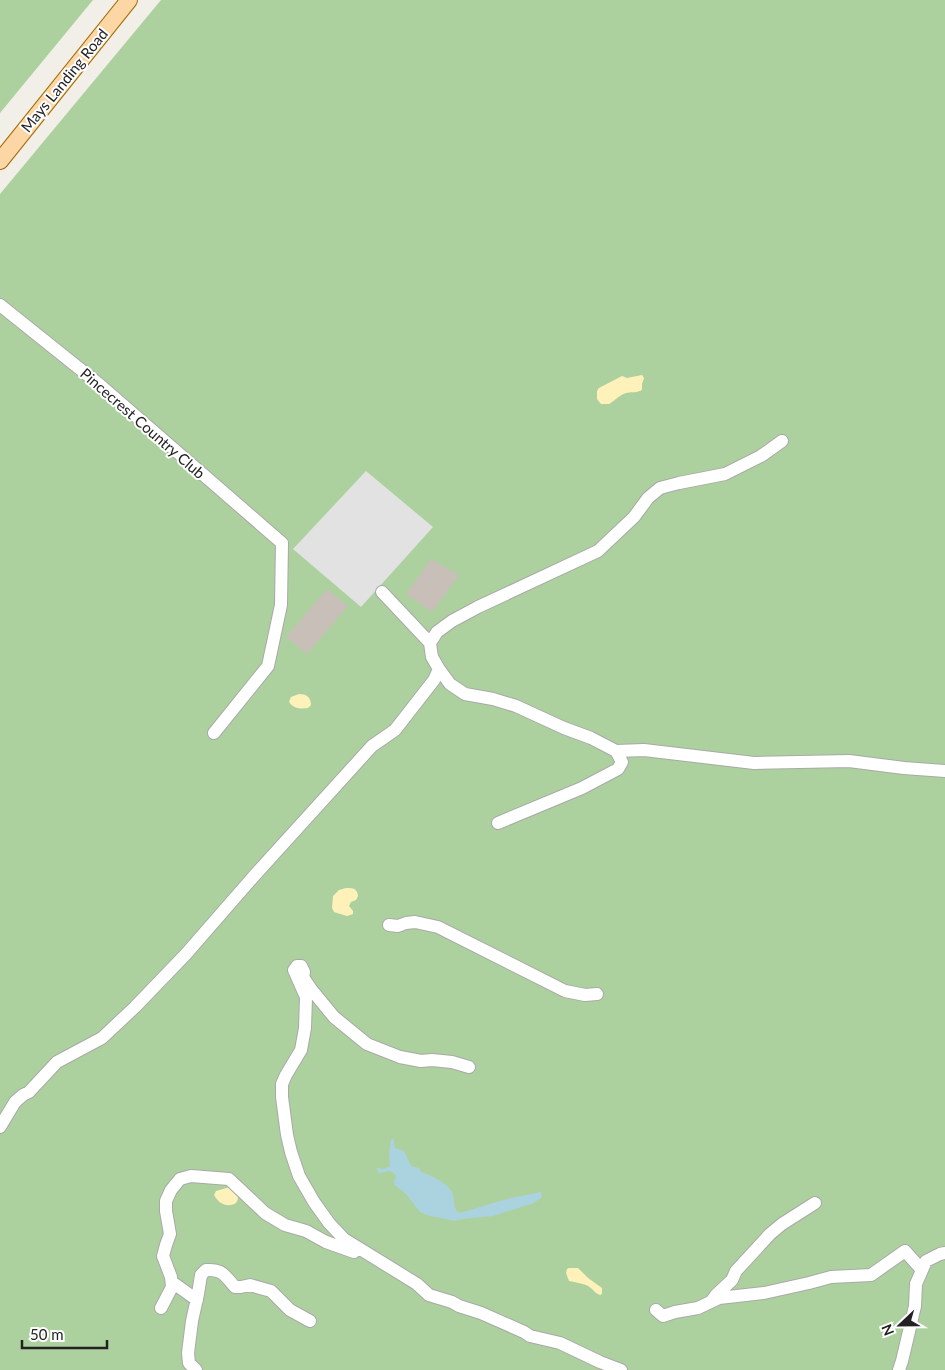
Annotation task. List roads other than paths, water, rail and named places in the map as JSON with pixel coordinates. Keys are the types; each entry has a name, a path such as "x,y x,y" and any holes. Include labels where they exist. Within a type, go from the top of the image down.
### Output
{"main road":[{"name":"Mays Landing Road","path":"0,161 129,0"}],"street":[{"name":"Pincecrest Country Club","path":"0,305 100,385 282,543 281,605 268,666 214,733"},
{"path":"430,643 437,632 478,606 598,551 634,517 648,498 660,488 725,474 761,456 782,441"},
{"path":"382,592 430,643 432,657 450,684 465,694 493,699 516,706 591,738 616,751 644,750 754,763 849,761 945,771"},
{"path":"0,1127 15,1102 29,1092 57,1062 102,1038 186,954 372,746 395,730 434,680 439,668"},
{"path":"498,822 568,794 618,770 622,762 616,751"},
{"path":"389,926 415,922 438,928 565,991 585,996 597,994"},
{"path":"469,1067 452,1062 421,1061 400,1057 366,1044 334,1017 303,977 304,972 301,966 297,966 294,970 306,997 305,1028 301,1050 282,1084 282,1097 287,1135 299,1176 329,1224 344,1239 417,1284 429,1295 481,1313 530,1336 560,1343 622,1370"},
{"path":"161,1308 172,1287 171,1277 163,1256 170,1234 166,1201 171,1190 180,1179 191,1176 229,1179 265,1213 285,1225 306,1231 326,1242 373,1258"},
{"path":"710,1303 732,1280 736,1271 770,1234 782,1224 815,1204"},
{"path":"656,1310 663,1316 698,1308 719,1298 764,1293 831,1277 871,1275 905,1251 922,1270"},
{"path":"899,1370 915,1306 916,1284 926,1261 945,1253"},
{"path":"196,1370 188,1363 188,1353 201,1275 206,1270 214,1269 220,1271 235,1287 250,1285 271,1291 290,1310 310,1321"},
{"path":"172,1282 197,1300"}],"water":[{"path":"393,1138 395,1148 404,1151 411,1166 419,1168 421,1172 438,1179 449,1188 453,1195 456,1209 460,1213 507,1199 541,1192 542,1197 534,1203 493,1216 456,1221 430,1216 420,1212 407,1195 394,1184 396,1176 394,1173 389,1171 379,1173 376,1168 384,1169 390,1166 389,1155"}]}
